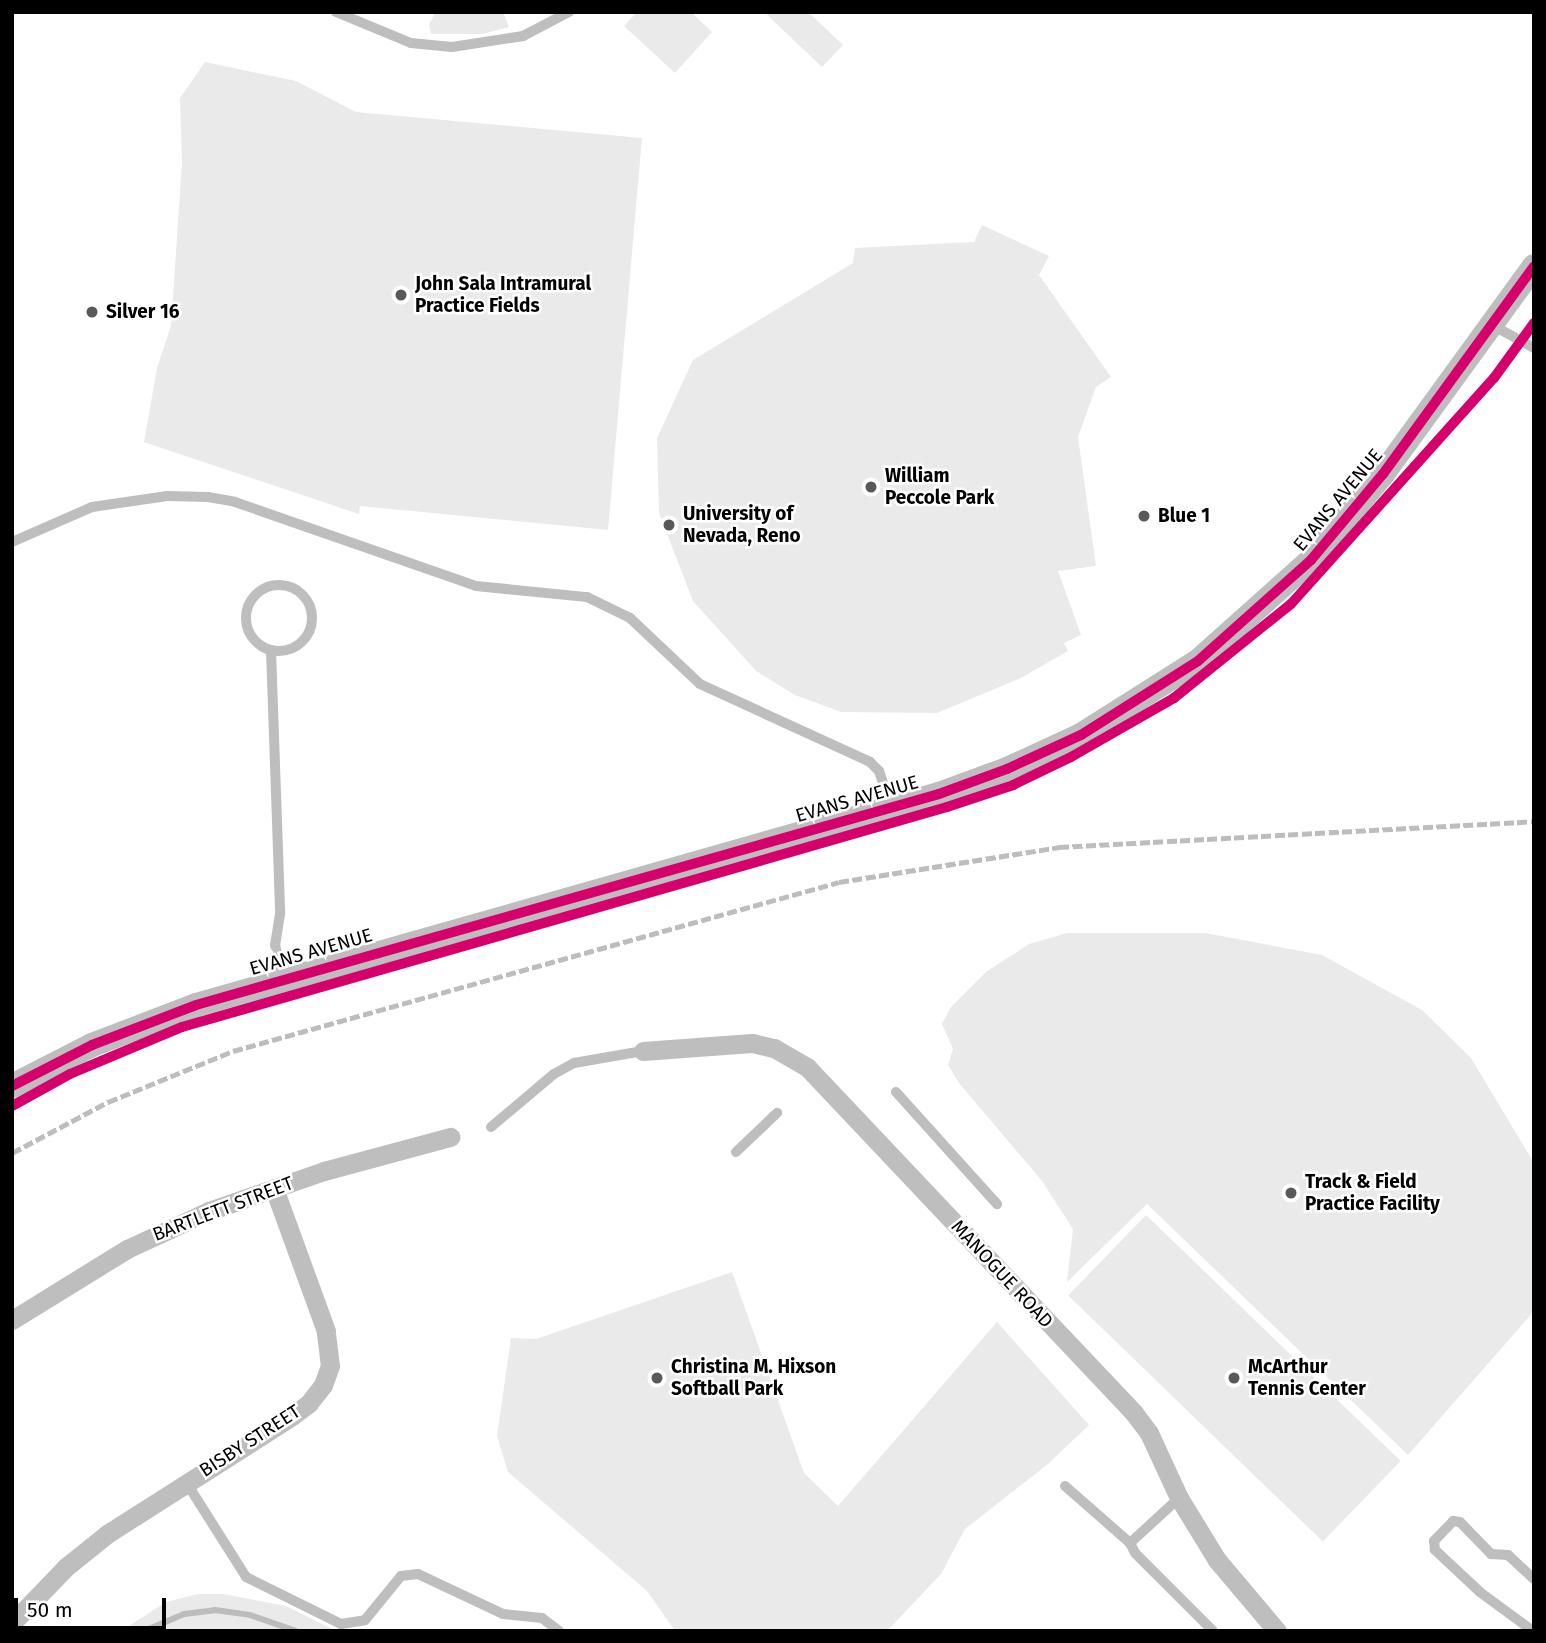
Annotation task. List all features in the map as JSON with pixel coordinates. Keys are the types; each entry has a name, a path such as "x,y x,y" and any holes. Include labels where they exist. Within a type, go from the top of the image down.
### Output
{"street":[{"name":"EVANS AVENUE","path":"12,1086 126,1030 282,978 892,808 983,778 1081,735 1170,681 1229,637 1286,586 1360,504 1489,323 1534,266"},
{"name":"MANOGUE ROAD","path":"643,1051 752,1043 774,1048 807,1067 1134,1413 1149,1433 1179,1498 1217,1560 1277,1631"},
{"name":"BARTLETT STREET","path":"12,1320 127,1249 209,1211 274,1188 450,1137"},
{"name":"BISBY STREET","path":"12,1623 66,1567 186,1482 309,1403 330,1366 326,1331 274,1188"}],"lane":[{"path":"336,12 411,43 452,47 523,36 569,12"},
{"path":"1489,323 1534,348"},
{"path":"12,542 92,507 156,497 208,497 235,502 476,586 587,597 630,618 700,684 870,762 879,771 892,808"},
{"path":"285,585 303,595 312,625 292,649 271,650 252,638 245,617 254,596 263,588 285,585"},
{"path":"271,650 280,914 275,945 282,978"},
{"path":"491,1126 554,1074 574,1063 643,1051"},
{"path":"896,1092 997,1204"},
{"path":"736,1152 777,1113"},
{"path":"186,1482 246,1577 341,1624 365,1620 401,1576 418,1574 492,1610 542,1618 559,1631"},
{"path":"1065,1486 1130,1543 1135,1553 1213,1631"},
{"path":"1130,1543 1179,1498"},
{"path":"1533,1631 1480,1591 1435,1550 1434,1541 1453,1521 1460,1522 1491,1554 1508,1555 1534,1579"}],"shaded area":[{"path":"503,12 509,27 482,34 431,34 429,25 435,13"},
{"path":"637,12 691,12 712,32 675,73 624,26"},
{"path":"764,12 808,12 843,45 822,67"},
{"name":"John Sala Intramural Practice Fields","path":"205,62 296,81 356,112 642,138 608,530 360,506 359,514 144,442 157,368 171,326 182,163 180,98"},
{"name":"William Peccole Park","path":"982,225 1049,256 1039,275 1111,377 1096,387 1078,437 1096,566 1058,571 1081,635 1064,643 1068,651 1021,678 937,713 841,712 795,695 756,671 693,601 659,513 657,438 693,360 853,263 855,248 974,242"},
{"name":"Track & Field Practice Facility","path":"1067,933 1205,933 1322,955 1422,1010 1471,1058 1534,1163 1534,1311 1408,1455 1147,1204 1067,1282 1073,1229 1042,1181 959,1083 948,1065 953,1049 942,1024 951,1007 986,972 1029,944"},
{"name":"McArthur Tennis Center","path":"1146,1215 1401,1461 1323,1541 1068,1296"},
{"path":"732,1272 804,1473 838,1506 997,1322 1089,1425 1048,1464 965,1529 941,1574 887,1631 675,1631 647,1591 508,1472 497,1436 511,1338 536,1339"},
{"path":"198,1594 223,1594 286,1606 336,1631 121,1631 166,1602"}],"waterway":[{"path":"144,1631 184,1614 215,1610 250,1615 296,1631"}],"railway":[{"path":"12,1153 108,1102 233,1051 839,882 1059,847 1534,821"}],"cycle path":[{"path":"12,1086 92,1045 196,1005 939,794 1007,769 1081,735 1198,661 1311,560 1383,474 1534,266"},
{"path":"12,1106 70,1074 182,1027 947,807 1013,785 1071,757 1174,698 1291,604 1494,378 1534,323"}],"place":[{"name":"John Sala Intramural Practice Fields","path":"401,295"},
{"name":"Silver 16","path":"92,312"},
{"name":"William Peccole Park","path":"871,487"},
{"name":"Blue 1","path":"1144,516"},
{"name":"University of Nevada, Reno","path":"669,525"},
{"name":"Track & Field Practice Facility","path":"1291,1193"},
{"name":"Christina M. Hixson Softball Park","path":"657,1378"},
{"name":"McArthur Tennis Center","path":"1234,1378"}]}
